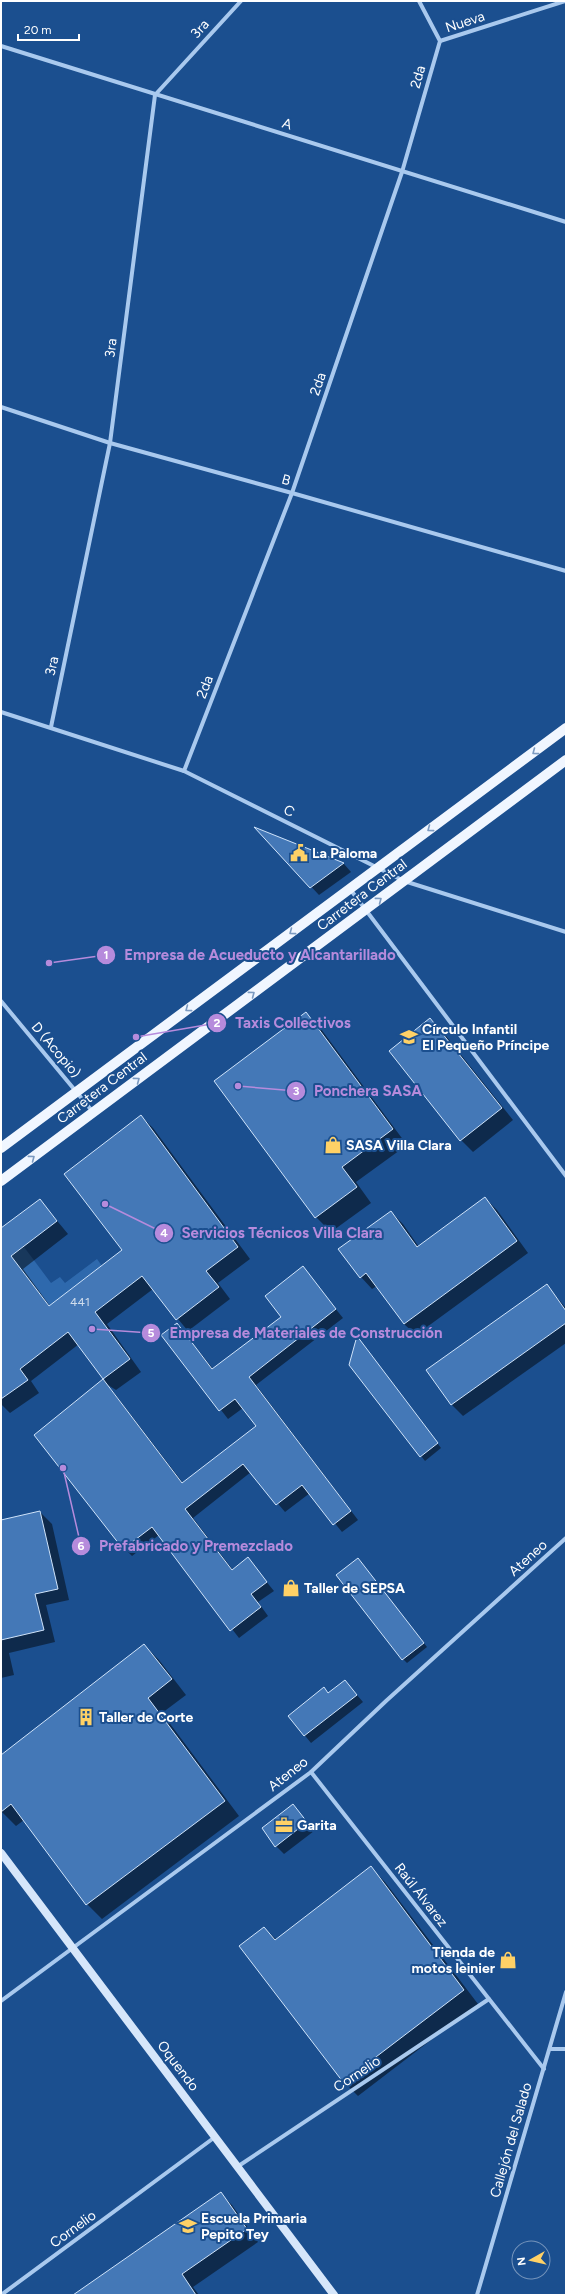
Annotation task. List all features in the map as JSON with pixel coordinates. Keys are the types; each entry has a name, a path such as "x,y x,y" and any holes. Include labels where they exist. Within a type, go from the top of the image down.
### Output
{"main road":[{"name":"Carretera Central","path":"1,1148 566,728"},
{"name":"Carretera Central","path":"1,1181 566,760"}],"street":[{"name":"3ra","path":"51,727 110,443 155,95 241,1"},
{"path":"418,1 440,41"},
{"name":"Nueva","path":"440,41 565,1"},
{"name":"2da","path":"184,771 292,493 402,172 440,41"},
{"name":"A","path":"1,46 566,222"},
{"name":"B","path":"1,406 110,443 292,493 566,572"},
{"name":"C","path":"1,712 184,771 404,881 566,932"},
{"path":"350,889 566,1176"},
{"name":"D (Acopio)","path":"1,1001 93,1113"},
{"name":"Ateneo","path":"1,2001 311,1772 386,1701 566,1538"},
{"name":"Raúl Álvarez","path":"311,1772 544,2069"},
{"name":"Oquendo","path":"1,1853 334,2295"},
{"name":"Callejón del Salado","path":"477,2295 566,1992"},
{"name":"Cornelio","path":"237,2167 489,1999"},
{"path":"550,2049 566,2048"},
{"name":"Cornelio","path":"1,2295 215,2137"}],"shaded area":[{"path":"24,1247 51,1283 60,1277 65,1283 97,1259 102,1266 49,1306 11,1256"}],"building":[{"name":"La Paloma","path":"254,827 344,863 310,888"},
{"path":"306,1012 393,1129 342,1167 357,1187 315,1218 214,1081"},
{"path":"430,1018 502,1108 460,1141 389,1051"},
{"path":"141,1115 238,1247 206,1271 219,1287 176,1320 142,1276 95,1312 130,1359 103,1379 68,1332 20,1369 28,1380 1,1399 1,1228 40,1199 57,1221 11,1256 49,1306 122,1250 64,1174"},
{"path":"485,1197 517,1241 404,1324 366,1273 360,1278 338,1249 391,1211 417,1247"},
{"path":"303,1266 336,1309 249,1377 351,1511 333,1525 302,1485 276,1505 243,1464 185,1509 232,1570 248,1557 267,1582 251,1594 261,1607 230,1631 152,1527 123,1549 34,1435 103,1379 182,1483 256,1426 235,1399 219,1411 161,1335 177,1323 212,1369 281,1317 265,1296"},
{"path":"547,1284 566,1311 566,1323 451,1405 426,1370"},
{"path":"357,1336 438,1443 420,1457 349,1365"},
{"path":"40,1511 58,1589 35,1594 44,1630 1,1640 1,1520"},
{"path":"358,1558 424,1643 402,1660 336,1575"},
{"path":"144,1644 172,1679 148,1698 225,1801 86,1905 11,1804 1,1812 1,1755"},
{"path":"345,1680 357,1695 304,1736 288,1716 324,1687 328,1693"},
{"name":"Garita","path":"293,1804 307,1822 275,1847 262,1828"},
{"path":"371,1866 464,1990 343,2082 239,1946 264,1927 275,1940"},
{"path":"221,2192 247,2229 182,2274 196,2295 73,2295"}],"place":[{"name":"La Paloma","path":"299,853"},
{"name":"Empresa de Acueducto y Alcantarillado","path":"49,963"},
{"name":"Taxis Collectivos","path":"136,1037"},
{"name":"Círculo Infantil El Pequeño Príncipe","path":"409,1037"},
{"name":"Ponchera SASA","path":"238,1086"},
{"name":"SASA Villa Clara","path":"333,1145"},
{"name":"Servicios Técnicos Villa Clara","path":"105,1204"},
{"name":"Empresa de Materiales de Construcción","path":"92,1329"},
{"name":"Prefabricado y Premezclado","path":"63,1468"},
{"name":"Taller de SEPSA","path":"291,1588"},
{"name":"Taller de Corte","path":"86,1717"},
{"name":"Garita","path":"284,1825"},
{"name":"Tienda de motos leinier","path":"508,1960"},
{"name":"Escuela Primaria Pepito Tey","path":"188,2226"}]}
